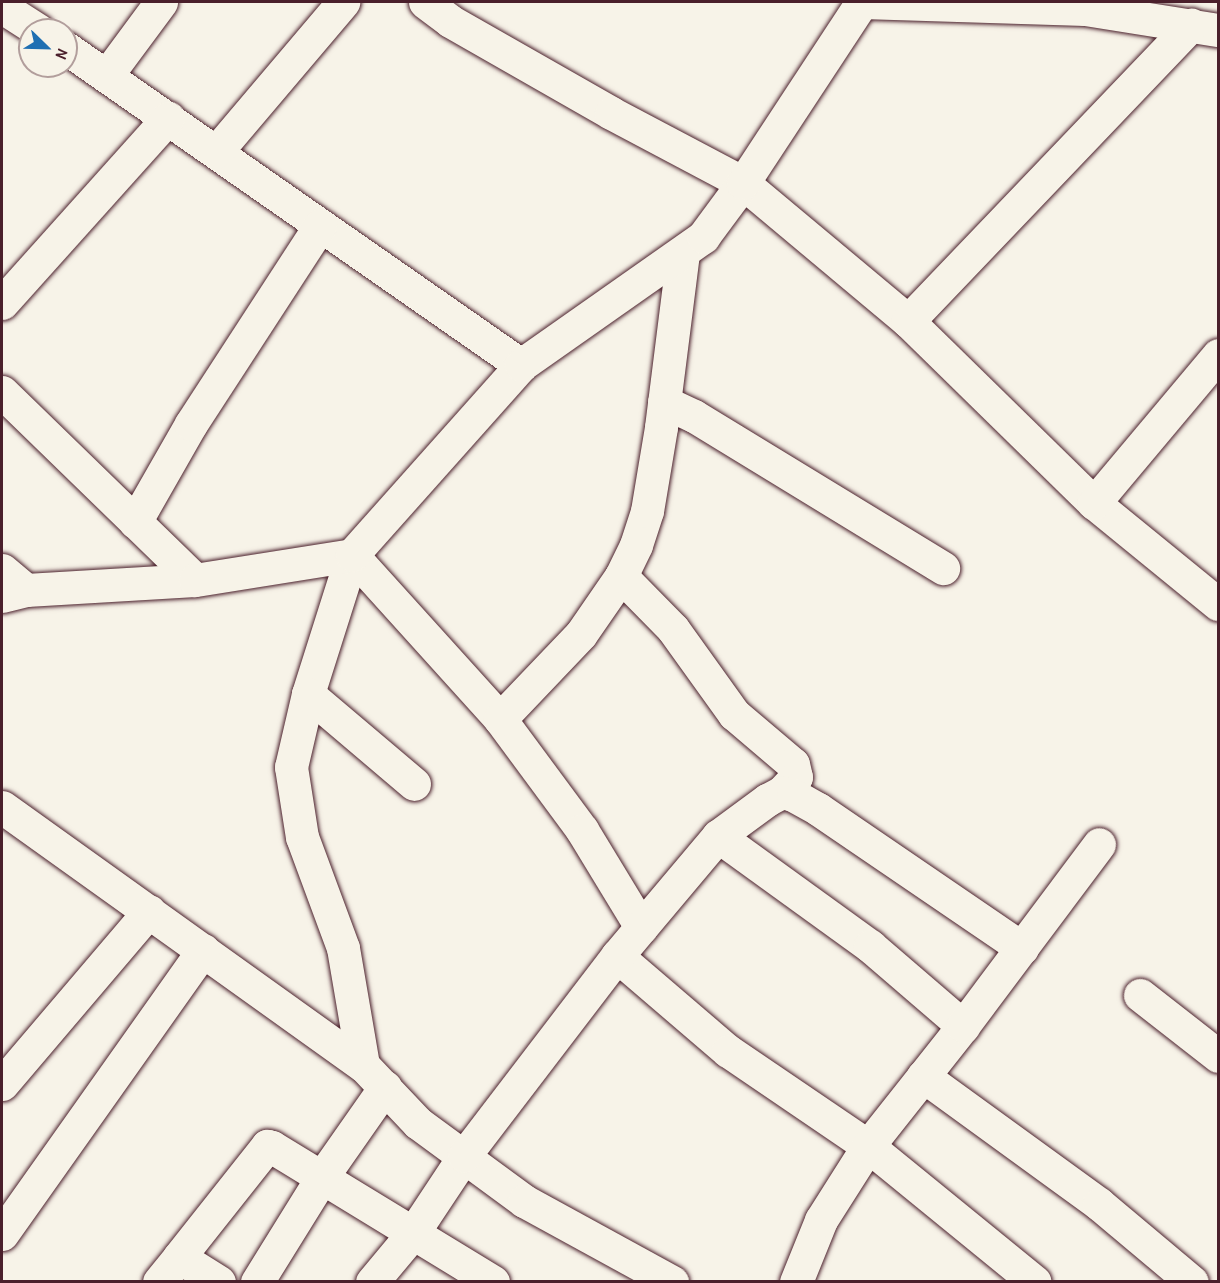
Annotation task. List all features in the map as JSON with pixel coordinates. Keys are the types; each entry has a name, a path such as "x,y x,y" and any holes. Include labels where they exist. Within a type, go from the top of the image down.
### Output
{"street":[{"path":"106,75 161,2"},
{"path":"216,152 343,2"},
{"path":"425,2 450,21 611,113 743,183 908,321 1094,504 1217,600"},
{"path":"256,1281 322,1177 374,1076 343,948 302,837 291,767 308,694 352,555 521,365 703,237 743,183 862,2 1085,9 1205,27"},
{"path":"908,321 1205,27"},
{"path":"78,56 521,365"},
{"path":"2,303 168,118"},
{"path":"135,522 191,424 320,225"},
{"path":"500,719 581,634 621,576 636,545 647,511 664,402 683,252"},
{"path":"1094,504 1218,355"},
{"path":"2,392 195,580"},
{"path":"664,402 694,416 943,568"},
{"path":"10,586 195,580 352,555"},
{"path":"352,555 500,719 582,830 641,927"},
{"path":"372,1281 413,1233 464,1156 641,927 718,836 767,800 782,792 795,777 796,770 793,764 734,714 673,629 621,576"},
{"path":"308,694 414,784"},
{"path":"782,792 793,795 818,809 1022,948"},
{"path":"2,807 203,950 374,1076 417,1123 524,1201 672,1281"},
{"path":"718,836 870,946 963,1026"},
{"path":"796,1281 821,1220 868,1146 963,1026 1099,844"},
{"path":"2,1084 149,912"},
{"path":"2,1234 203,950"},
{"path":"617,956 728,1051 868,1146 1035,1281"},
{"path":"1140,995 1218,1056"},
{"path":"923,1076 1099,1204 1192,1281"},
{"path":"219,1281 169,1269 267,1146 493,1281"}]}
